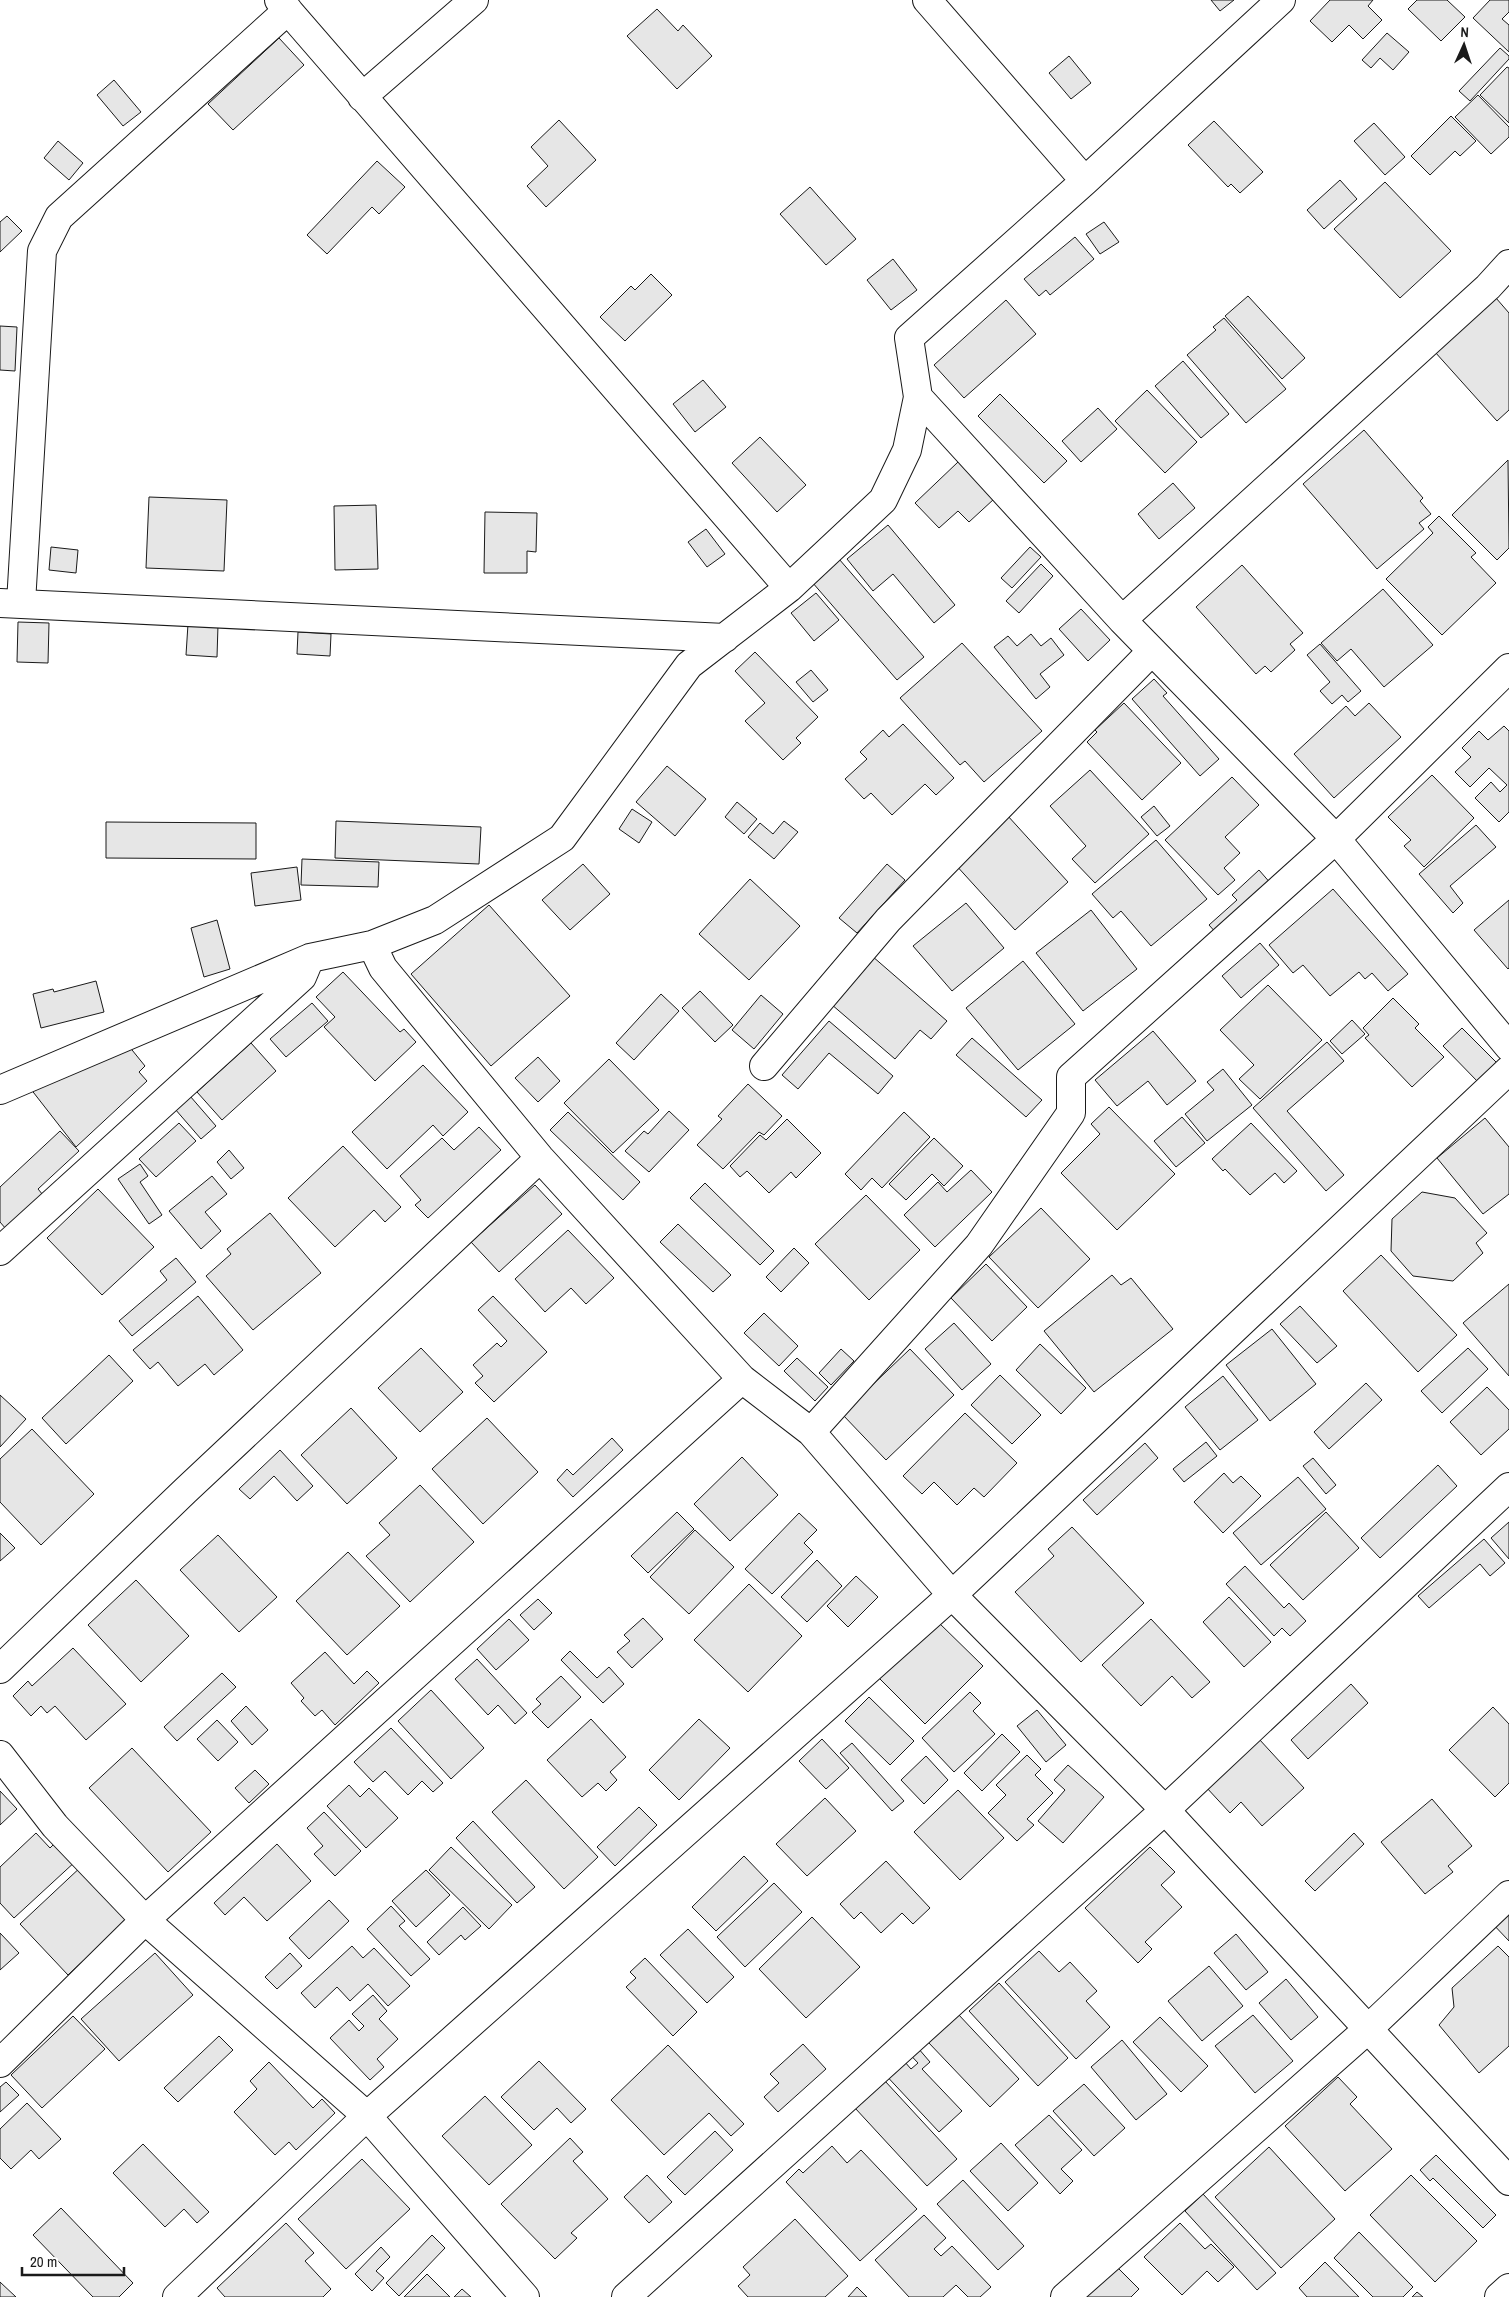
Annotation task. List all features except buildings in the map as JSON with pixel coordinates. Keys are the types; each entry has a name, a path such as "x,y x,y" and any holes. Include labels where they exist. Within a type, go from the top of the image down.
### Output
{"street":[{"path":"362,97 474,0"},
{"path":"927,0 1085,181"},
{"path":"0,1090 310,958 372,945 435,920 562,838 688,665 789,588 883,500 906,450 918,397 909,338 1085,181 1281,0"},
{"path":"725,638 11,603 42,251 59,217 283,5 789,588"},
{"path":"1122,620 1488,287 1509,264"},
{"path":"918,397 1122,620 1336,840 1509,1048"},
{"path":"764,1066 888,920 1152,650"},
{"path":"811,1432 979,1246 1072,1113 1071,1077 1336,840 1509,668"},
{"path":"372,945 383,968 540,1158 742,1379 811,1432 952,1595 1165,1810 1509,2182"},
{"path":"0,1251 302,977 310,958"},
{"path":"177,2297 367,2116 952,1595 1509,1070"},
{"path":"0,1669 192,1484 540,1158"},
{"path":"0,2063 145,1920 742,1379"},
{"path":"626,2297 1165,1810 1509,1487"},
{"path":"0,1755 55,1826 145,1920 367,2116 526,2297"},
{"path":"1065,2297 1367,2030 1509,1895"},
{"path":"1499,2297 1509,2288"}]}
